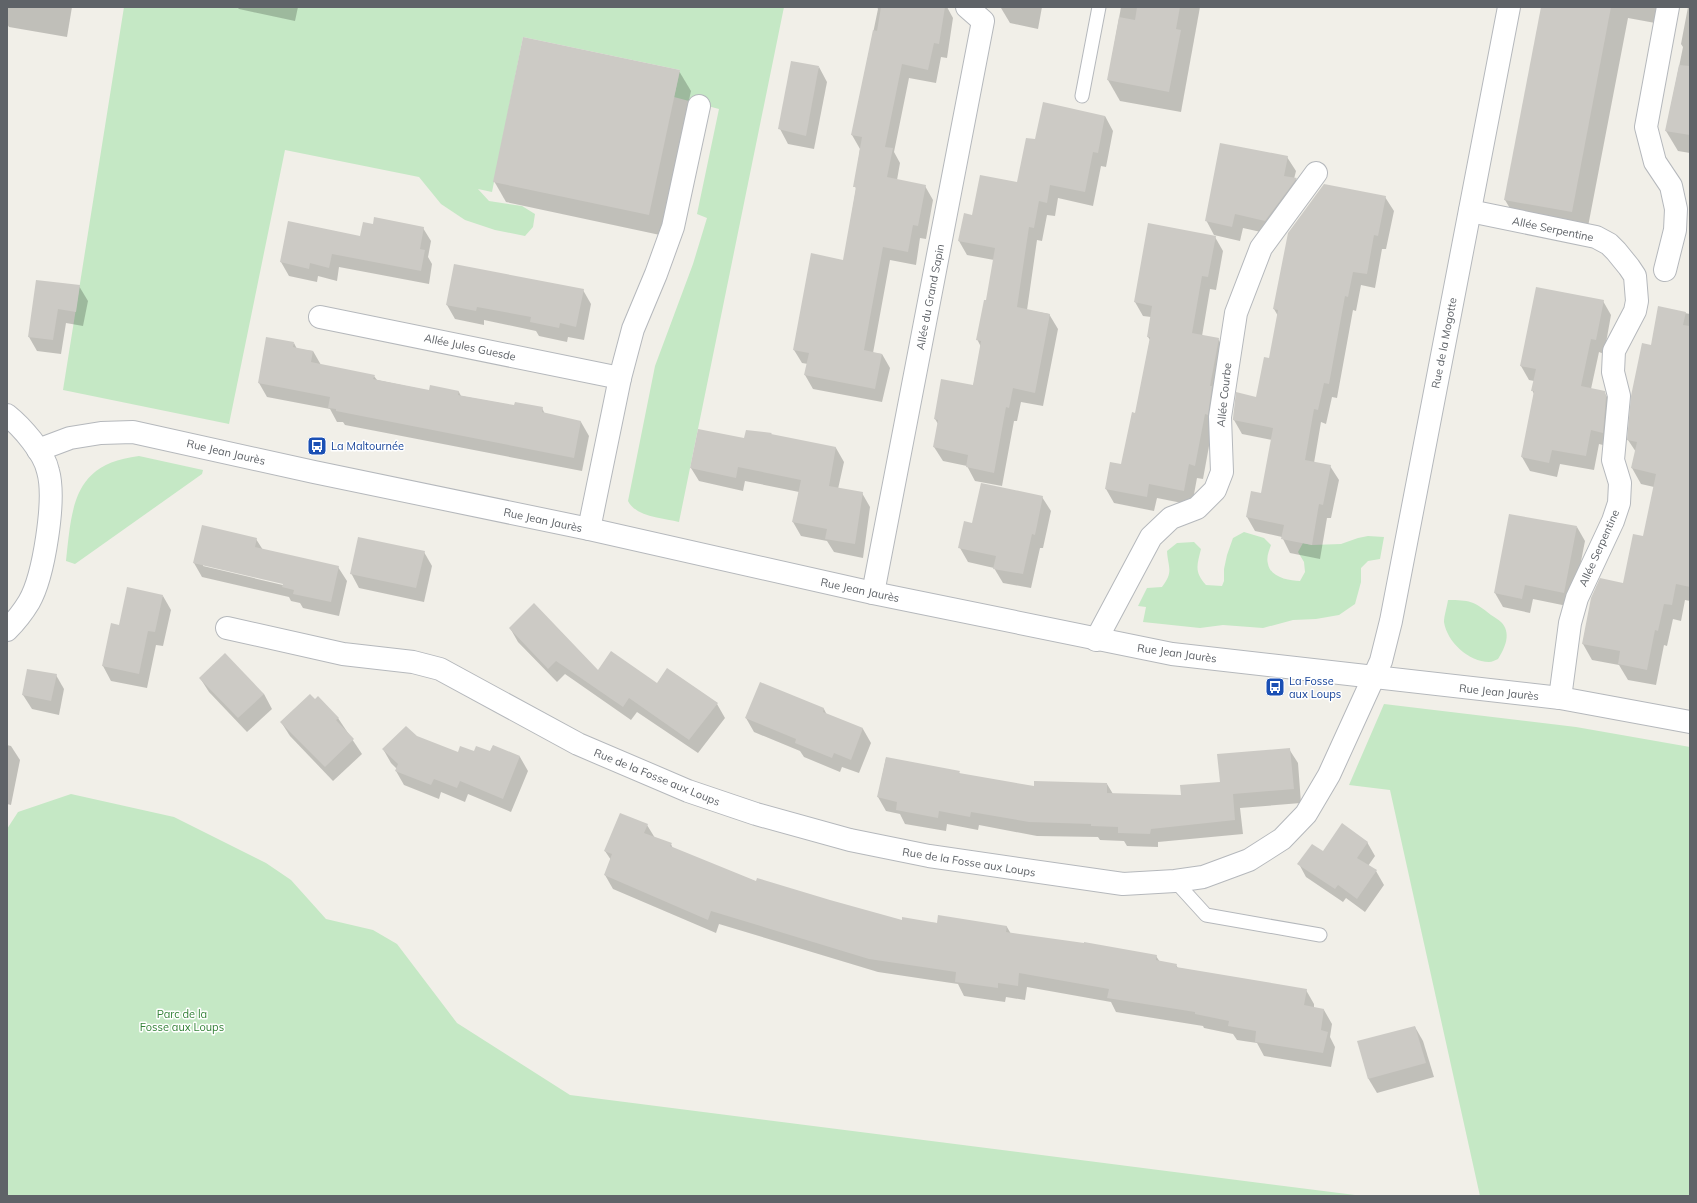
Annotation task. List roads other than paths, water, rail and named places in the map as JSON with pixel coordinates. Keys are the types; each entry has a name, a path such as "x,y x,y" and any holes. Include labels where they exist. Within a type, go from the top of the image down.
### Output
{"street":[{"name":"Allée du Grand Sapin","path":"873,593 983,21 967,7"},
{"name":"Rue de la Mogotte","path":"1374,677 1381,661 1391,621 1509,7"},
{"path":"1665,270 1675,230 1676,209 1671,186 1655,162 1646,127 1668,7"},
{"path":"588,529 620,378 633,329 656,274 673,226 699,106"},
{"name":"Allée Courbe","path":"1096,640 1151,537 1171,518 1197,508 1215,490 1222,472 1220,417 1236,313 1261,248 1316,173"},
{"name":"Allée Serpentine","path":"1470,211 1596,237 1609,244 1635,276 1637,291 1635,311 1614,351 1613,372 1619,396 1613,460 1620,483 1619,503 1613,521 1577,598 1570,624 1560,698"},
{"name":"Allée Jules Guesde","path":"320,317 620,378"},
{"path":"7,415 16,422 38,450 48,470 50,492 44,556 38,581 30,601 7,630"},
{"name":"Rue Jean Jaurès","path":"38,450 70,438 101,433 133,432 314,472 588,529 873,593 1096,640 1172,654 1560,698 1690,722"},
{"name":"Rue de la Fosse aux Loups","path":"227,628 343,654 413,662 440,669 578,744 688,791 756,814 850,840 929,856 1123,884 1175,882 1203,877 1249,860 1282,839 1306,814 1329,775 1374,677"}],"lane":[{"path":"1082,96 1099,7"},
{"path":"1175,882 1206,915 1320,935"}],"place":[{"name":"La Maltournée","path":"317,446"},
{"name":"La Fosse aux Loups","path":"1275,687"}],"park label":[{"name":"Parc de la Fosse aux Loups","path":"182,1020"}]}
